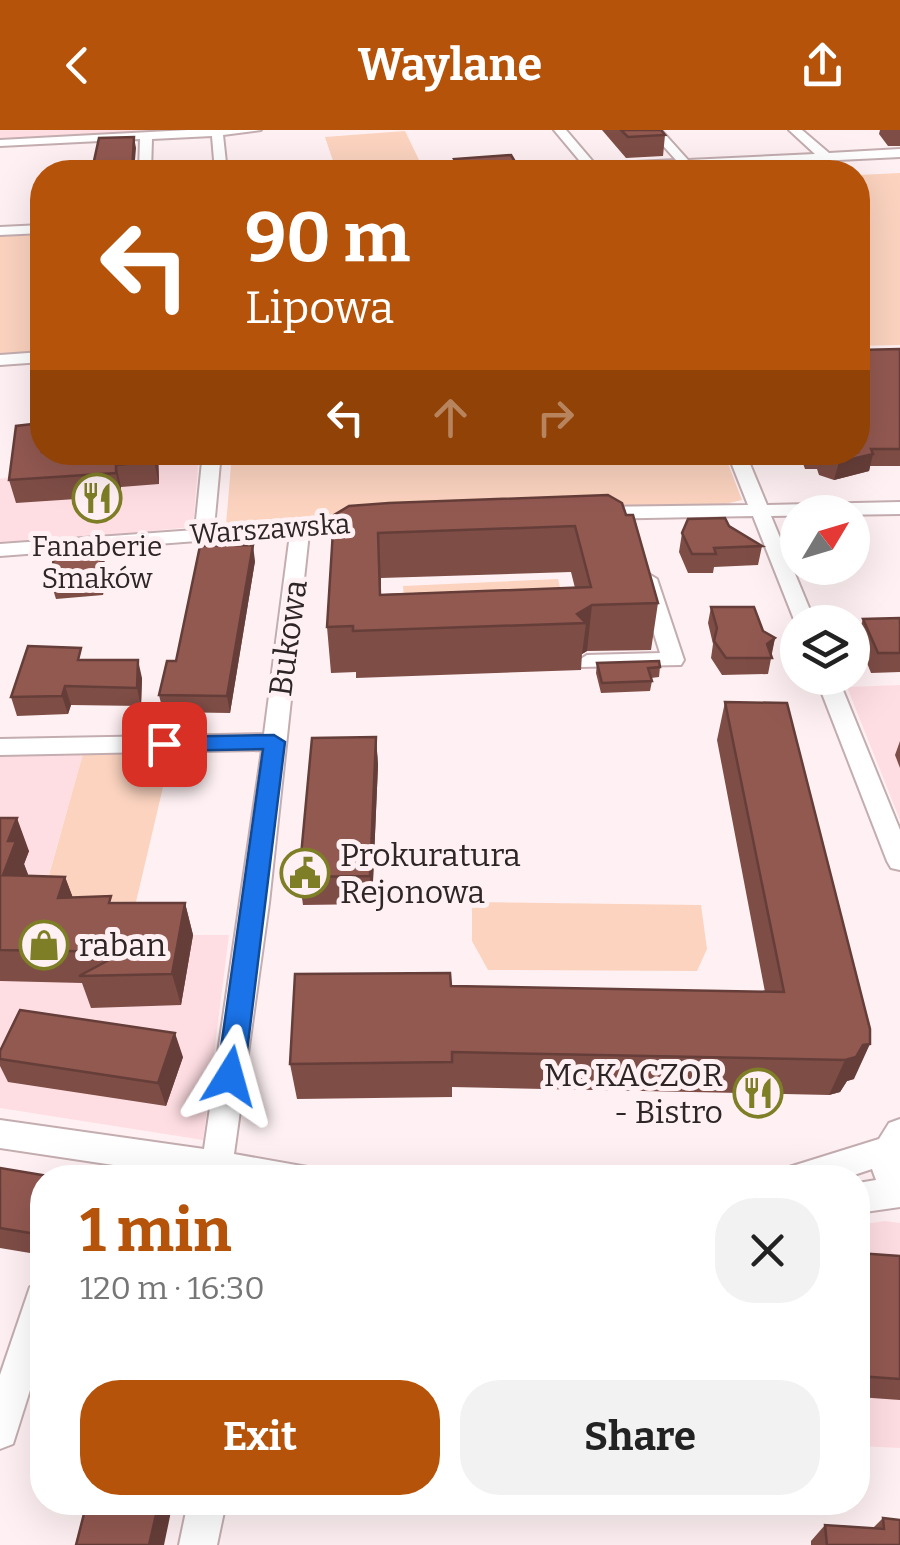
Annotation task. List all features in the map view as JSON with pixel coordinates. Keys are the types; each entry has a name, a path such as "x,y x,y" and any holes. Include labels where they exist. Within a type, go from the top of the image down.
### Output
{"street":[{"path":"0,146 255,130"},
{"path":"560,130 585,160"},
{"path":"655,130 682,160"},
{"path":"795,130 824,156"},
{"path":"217,133 220,160"},
{"path":"145,160 146,138"},
{"path":"731,160 900,153"},
{"path":"0,232 30,230"},
{"path":"0,360 30,358"},
{"path":"204,534 211,465"},
{"path":"741,465 798,605"},
{"path":"576,514 900,508"},
{"path":"587,662 673,660 626,512"},
{"name":"Warszawska","path":"0,550 380,522"},
{"name":"Bukowa","path":"217,1165 300,527"},
{"path":"834,695 900,861"},
{"path":"0,747 274,742"},
{"path":"0,1134 210,1165"},
{"path":"831,1165 894,1142"},
{"path":"870,1196 900,1190 888,1175 894,1142"},
{"path":"0,1431 30,1337"},
{"path":"198,1545 204,1515"}],"shaded area":[{"path":"0,130 201,130 0,140"},
{"path":"405,131 419,160 333,160 325,137"},
{"path":"900,173 900,345 870,346 870,174"},
{"path":"30,234 30,354 0,356 0,235"},
{"path":"67,465 198,465 193,527 0,545 0,479"},
{"path":"231,465 729,465 742,500 725,504 226,525"},
{"path":"558,579 566,612 406,620 403,586"},
{"path":"900,685 900,820 850,695 870,695 870,686"},
{"path":"171,753 136,902 42,900 83,754"},
{"path":"83,754 41,902 136,902 129,935 229,935 203,1140 0,1108 0,756"},
{"path":"472,902 701,905 707,949 697,971 488,970 472,941"},
{"path":"870,1223 900,1223 900,1448 870,1447"}],"building":[{"path":"621,130 661,130 665,135 628,137"},
{"path":"134,137 133,160 94,160 99,138"},
{"path":"511,155 514,160 454,160"},
{"path":"900,349 900,449 871,449 870,455 870,350"},
{"path":"30,424 30,465 116,465 116,473 9,480 16,426"},
{"path":"608,495 622,503 626,515 633,515 658,603 592,605 577,614 586,623 353,631 353,626 327,627 334,515 349,506","holes":["575,526 591,587 380,595 378,533"]},
{"path":"725,518 729,526 762,546 714,548 716,554 692,554 682,533 688,519"},
{"path":"253,545 227,696 159,695 167,661 176,661 200,546"},
{"path":"102,550 99,576 50,580 55,553"},
{"path":"711,607 754,607 763,631 775,638 767,644 772,658 726,658 714,641 717,628"},
{"path":"900,618 900,653 878,653 870,635 870,619"},
{"path":"28,646 81,648 78,660 138,660 137,688 65,686 62,696 11,697"},
{"path":"659,661 660,667 648,668 652,681 602,683 597,663"},
{"path":"725,702 787,703 870,1029 870,1044 863,1045 856,1057 845,1060 452,1052 452,1062 290,1064 295,974 450,973 451,986 784,992"},
{"path":"376,737 370,876 299,877 312,738"},
{"path":"0,818 17,818 8,841 16,841 3,875 65,877 58,898 111,896 109,903 185,903 172,974 79,976 124,952 0,950"},
{"path":"20,1010 175,1033 158,1083 0,1059 0,1051"},
{"path":"0,1168 30,1173 30,1233 0,1228"},
{"path":"870,1254 900,1256 900,1379 870,1377"},
{"path":"84,1515 156,1515 149,1545 76,1545"},
{"path":"883,1518 900,1520 900,1545 827,1545 825,1525 884,1529"}],"place":[{"name":"Fanaberie Smaków","path":"97,498"},
{"name":"Prokuratura Rejonowa","path":"305,873"},
{"name":"raban","path":"44,945"},
{"name":"Mc KACZOR - Bistro","path":"758,1093"}],"route":[{"path":"164,744 274,742 256,903 230,1076"}]}
